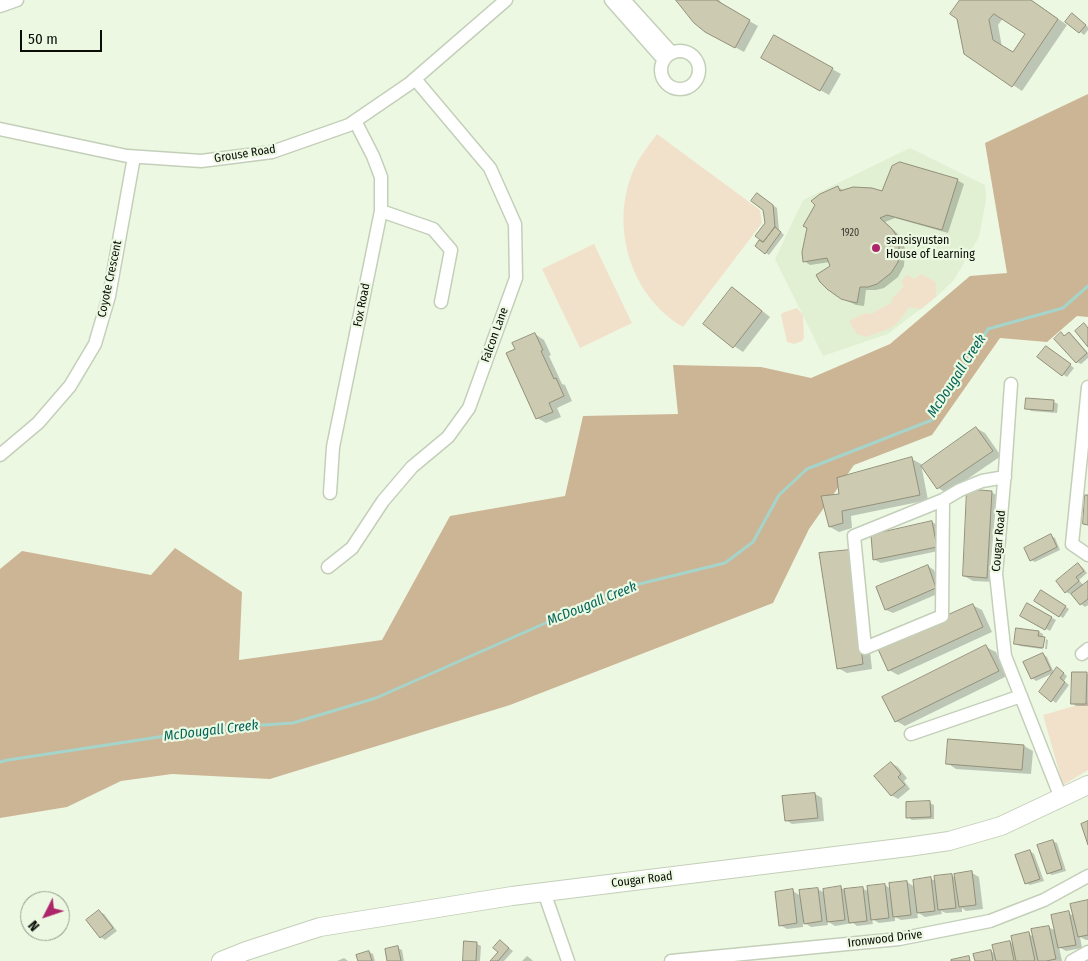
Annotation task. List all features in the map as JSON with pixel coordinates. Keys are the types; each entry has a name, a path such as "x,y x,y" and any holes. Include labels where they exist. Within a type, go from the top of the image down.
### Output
{"street":[{"path":"0,6 17,0"},
{"name":"Grouse Road","path":"0,129 134,157 201,161 272,152 349,126 415,79 506,0"},
{"path":"611,0 668,57 624,0"},
{"name":"Falcon Lane","path":"328,567 352,548 383,501 412,468 448,437 469,408 516,278 515,224 490,168 415,79"},
{"name":"Fox Road","path":"330,494 334,447 381,211 380,177 355,121"},
{"name":"Coyote Crescent","path":"0,455 38,423 70,386 95,344 109,296 134,157"},
{"path":"381,211 433,230 450,250 441,302"},
{"name":"Cougar Road","path":"1012,384 996,574 1005,656 1061,798"},
{"path":"1088,387 1072,544 1088,555"},
{"path":"943,500 942,616 865,648 854,536 943,500 960,490 982,481 1005,477"},
{"path":"911,734 1021,696"},
{"name":"Cougar Road","path":"221,961 320,927 544,892 908,848 949,841 1001,826 1088,785"},
{"name":"Ironwood Drive","path":"672,961 899,939 981,923 1044,900 1088,876"},
{"path":"544,892 568,961"},
{"path":"1072,961 1088,952"}],"shaded area":[{"path":"1088,94 1088,317 1077,316 1047,342 1000,338 932,435 854,465 809,529 773,603 510,705 270,779 172,774 121,781 67,807 0,818 0,569 22,551 151,575 175,548 242,592 239,660 382,640 450,516 565,496 583,416 678,414 673,365 761,367 811,378 890,344 970,276 1007,273 985,143"},
{"path":"657,134 760,210 762,223 683,327 665,314 649,297 629,257 625,235 624,213 627,191 636,164"},
{"name":"sənsisyustən House of Learning","path":"910,148 985,185 986,200 979,237 954,280 936,297 888,334 823,356 775,259 803,200"},
{"path":"594,244 632,323 580,348 542,269"},
{"path":"921,274 936,282 936,297 921,309 909,307 899,321 891,328 866,337 857,334 849,321 865,313 871,314 891,303 892,299 904,286 901,283 906,275 915,279"},
{"path":"797,308 803,315 804,338 802,341 794,344 787,342 781,315"},
{"path":"1088,702 1088,770 1063,785 1043,715"}],"building":[{"path":"676,0 716,0 750,20 735,48 705,32 694,23"},
{"path":"960,0 1031,0 1058,19 1012,87 964,54 957,19 950,14","holes":["994,14 1025,34 1013,52 993,40 989,20"]},
{"path":"1072,13 1086,25 1079,33 1065,22"},
{"path":"774,35 833,68 820,91 761,58"},
{"path":"900,162 958,179 942,230 887,215 880,218 896,235 899,245 898,262 891,273 877,284 860,287 857,303 841,299 827,289 816,275 830,266 827,258 803,262 802,252 807,228 803,226 815,205 811,201 820,194 838,186 840,191 853,187 872,188 882,191 892,166"},
{"path":"757,193 773,205 775,227 763,242 755,236 765,223 763,210 751,201"},
{"path":"775,227 781,232 765,254 755,246 759,240 763,242"},
{"path":"732,287 762,311 733,348 703,324"},
{"path":"1084,323 1088,328 1088,347 1075,331"},
{"path":"1061,332 1064,336 1069,332 1087,353 1076,363 1054,339"},
{"path":"535,333 543,350 541,351 564,396 549,403 553,412 536,419 506,353 515,349 512,343"},
{"path":"1046,346 1071,364 1062,376 1037,357"},
{"path":"1026,398 1054,400 1053,411 1025,409"},
{"path":"976,427 993,451 937,489 921,466"},
{"path":"912,457 920,495 842,511 843,523 829,527 821,496 839,494 837,478"},
{"path":"967,489 992,491 987,578 963,576"},
{"path":"1085,495 1088,495 1088,525 1083,524"},
{"path":"932,521 937,547 873,560 871,535"},
{"path":"1051,534 1057,547 1030,561 1024,548"},
{"path":"850,550 863,664 837,669 819,553"},
{"path":"1078,563 1084,571 1076,577 1079,581 1065,593 1056,581"},
{"path":"928,565 936,588 885,610 876,587"},
{"path":"1088,581 1088,599 1080,605 1071,594"},
{"path":"1041,590 1066,606 1059,617 1034,601"},
{"path":"1027,603 1052,617 1045,630 1020,616"},
{"path":"973,604 983,627 888,671 878,649 918,628"},
{"path":"1016,628 1039,631 1038,636 1045,637 1043,648 1014,644"},
{"path":"986,645 999,671 895,722 882,697"},
{"path":"1043,653 1051,670 1031,679 1023,662"},
{"path":"1057,667 1064,673 1060,678 1065,682 1051,702 1039,692"},
{"path":"1072,672 1087,672 1086,704 1071,704"},
{"path":"948,739 1024,745 1022,770 946,764"},
{"path":"891,762 901,774 898,777 905,785 891,796 874,776"},
{"path":"815,793 818,818 785,821 782,796"},
{"path":"930,801 931,817 906,818 906,802"},
{"path":"1088,821 1088,845 1081,824"},
{"path":"1053,840 1062,869 1047,874 1037,845"},
{"path":"1030,850 1040,879 1025,884 1015,855"},
{"path":"972,871 976,905 959,907 954,874"},
{"path":"952,874 956,908 938,910 934,876"},
{"path":"931,877 935,911 917,913 913,880"},
{"path":"907,881 911,915 893,917 889,883"},
{"path":"885,884 889,918 871,920 867,886"},
{"path":"841,886 845,920 827,922 823,889"},
{"path":"863,887 867,921 849,923 844,889"},
{"path":"818,888 822,921 804,924 799,890"},
{"path":"793,889 797,923 779,926 775,892"},
{"path":"1088,900 1088,935 1078,937 1070,904"},
{"path":"99,910 113,928 100,938 86,920"},
{"path":"1069,911 1076,945 1058,948 1051,915"},
{"path":"1049,926 1056,959 1038,961 1031,929"},
{"path":"1029,932 1035,961 1016,961 1011,936"},
{"path":"500,940 509,948 498,961 490,961 498,952 493,948"},
{"path":"464,941 477,942 476,961 463,961"},
{"path":"1010,941 1014,961 996,961 992,945"},
{"path":"398,946 401,961 387,961 385,949"},
{"path":"991,950 993,961 975,961 973,954"},
{"path":"369,951 372,961 358,961 356,955"},
{"path":"969,956 970,961 951,961 951,960"}],"waterway":[{"name":"McDougall Creek","path":"0,762 218,728 293,723 376,698 627,587 725,563 753,542 779,495 807,469 932,420 988,329 1063,308 1088,286"}],"place":[{"name":"sənsisyustən House of Learning","path":"876,248"}]}
